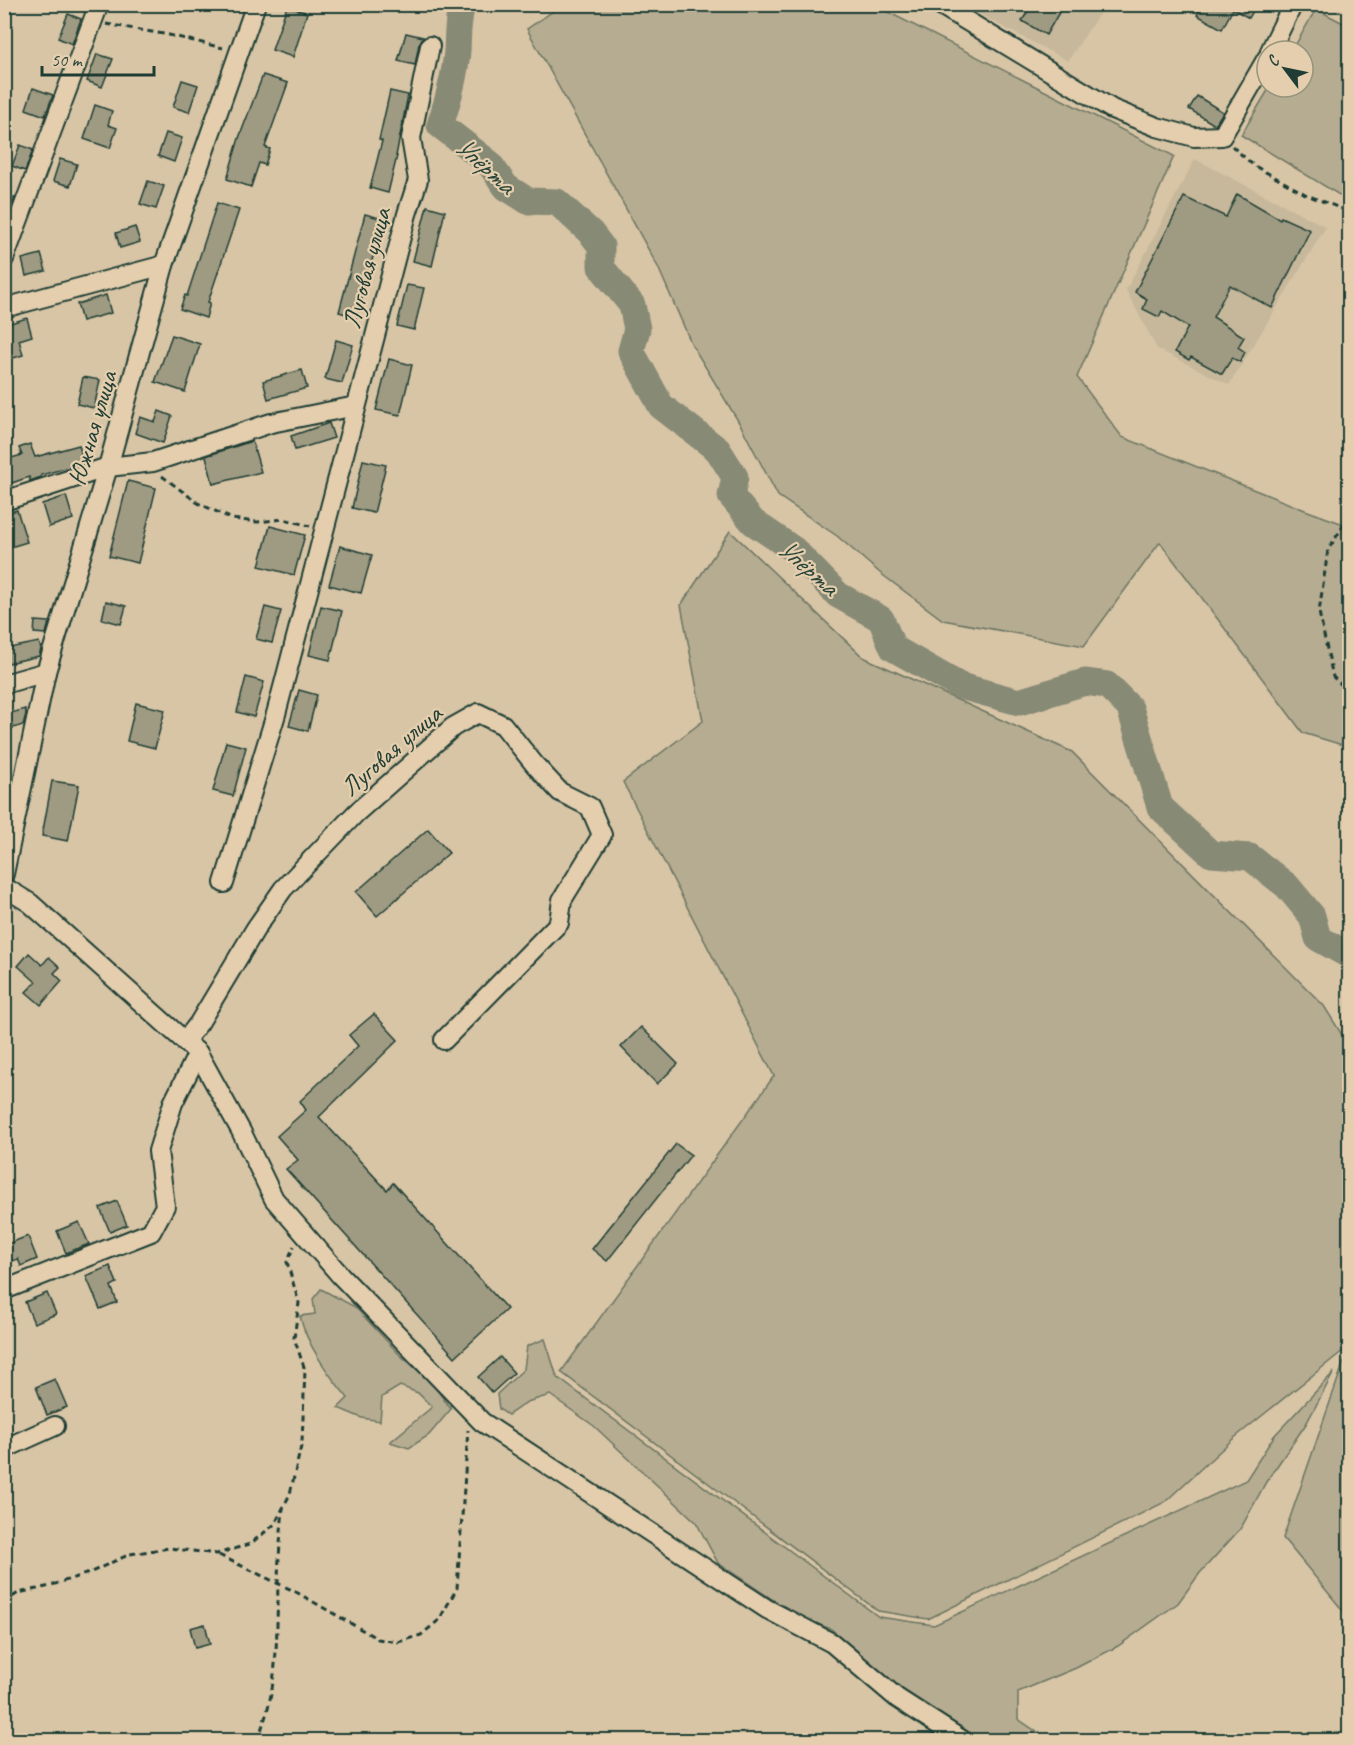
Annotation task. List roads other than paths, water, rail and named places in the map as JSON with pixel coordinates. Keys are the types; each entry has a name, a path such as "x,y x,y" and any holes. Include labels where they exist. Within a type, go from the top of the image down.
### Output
{"street":[{"path":"4,259 99,4"},
{"name":"Южная улица","path":"4,874 46,672 108,467 164,266 256,4"},
{"path":"939,4 1112,109 1157,127 1194,137 1222,136 1255,79"},
{"path":"1276,39 1293,4"},
{"name":"Луговая улица","path":"224,883 276,714 406,214 418,180 411,138 430,46"},
{"path":"4,308 164,266"},
{"path":"4,501 108,467 153,462 271,423 356,406"},
{"path":"4,684 46,672"},
{"name":"Луговая улица","path":"191,1047 199,1023 256,928 284,888 356,813 453,727 478,713 503,725 560,792 590,807 602,835 562,900 559,923 444,1040"},
{"path":"4,887 30,903 191,1047 241,1131 274,1199 341,1276 482,1422 757,1603 832,1643 897,1698 962,1740"},
{"path":"4,1290 151,1232 165,1206 158,1151 191,1047"},
{"path":"4,1449 55,1426"}],"waterway":[{"name":"Упёрта","path":"462,4 458,22 455,70 440,125 489,163 506,187 528,201 557,202 591,233 601,246 601,267 632,305 637,329 631,351 661,406 718,450 735,477 731,496 753,522 794,550 838,595 881,619 893,648 960,686 1019,702 1085,682 1107,685 1130,708 1160,807 1211,854 1250,857 1287,886 1312,916 1318,938 1350,956"}]}
